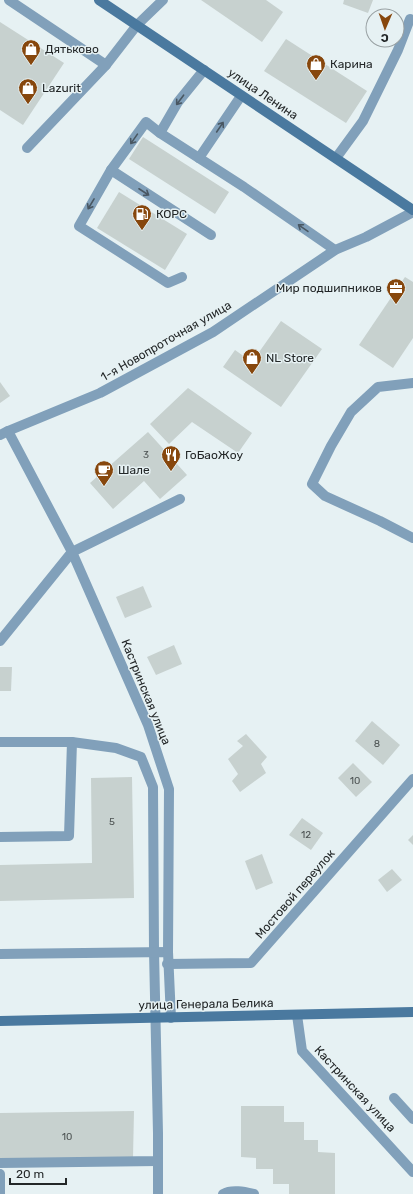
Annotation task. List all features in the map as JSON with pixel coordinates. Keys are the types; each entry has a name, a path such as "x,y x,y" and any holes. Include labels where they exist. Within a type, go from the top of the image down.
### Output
{"main road":[{"name":"улица Ленина","path":"99,0 413,211"},
{"name":"улица Генерала Белика","path":"0,1022 413,1012"}],"street":[{"path":"9,0 106,64"},
{"path":"27,148 106,64 137,26 163,0"},
{"path":"336,158 363,121 398,50 410,19"},
{"path":"160,133 178,102 204,70"},
{"path":"200,158 241,96"},
{"path":"182,277 168,283 79,226 111,170 146,122 160,133 244,187 335,250"},
{"path":"111,170 211,235"},
{"name":"1-я Новопроточная улица","path":"4,433 100,393 213,332 335,250 366,237 413,211"},
{"path":"413,384 378,387 351,412 331,446 312,484 325,496 413,538"},
{"name":"Кастринская улица","path":"4,433 72,552 148,725 169,789 167,964 171,1018"},
{"path":"0,641 72,552 180,499"},
{"path":"0,742 72,742 116,748 141,757 153,787 158,1194"},
{"path":"0,837 69,836 72,742"},
{"name":"Мостовой переулок","path":"167,964 251,963 413,779"},
{"path":"0,954 168,952"},
{"name":"Кастринская улица","path":"297,1014 302,1051 413,1172"},
{"path":"394,1098 413,1118"},
{"path":"0,1163 158,1160"},
{"path":"0,1174 0,1194"},
{"path":"222,1194 227,1192 254,1194"}],"building":[{"path":"201,0 266,0 283,12 262,42"},
{"path":"344,0 373,0 370,8 365,8 365,12 343,4"},
{"path":"0,22 64,63 23,125 0,110"},
{"name":"Карина","path":"286,39 367,91 346,123 264,71"},
{"path":"143,137 229,192 215,214 129,159"},
{"name":"КОРС","path":"119,192 187,234 165,270 97,228"},
{"path":"405,277 413,282 413,338 393,368 359,345"},
{"path":"281,321 322,349 281,407 223,367 235,350 252,362"},
{"path":"0,382 10,396 0,403"},
{"path":"188,388 252,433 238,453 192,422 169,444 150,424"},
{"path":"148,432 187,475 160,499 144,481 113,509 90,483"},
{"path":"143,586 152,607 125,618 116,597"},
{"path":"174,645 182,664 156,675 147,657"},
{"path":"0,667 12,667 11,691 0,691"},
{"path":"372,721 400,745 383,765 355,741"},
{"path":"246,734 267,757 261,764 266,773 240,792 232,781 238,774 228,759 243,746 237,741"},
{"path":"353,763 372,782 356,797 338,778"},
{"path":"132,777 134,898 0,901 0,865 92,863 91,778"},
{"path":"302,818 323,833 311,850 289,835"},
{"path":"413,835 413,845 408,840"},
{"path":"262,854 273,883 256,890 245,861"},
{"path":"392,869 402,880 387,892 378,880"},
{"path":"241,1106 284,1106 284,1122 304,1122 304,1140 318,1140 318,1152 335,1153 335,1194 289,1194 289,1184 273,1184 273,1169 256,1169 256,1158 241,1157"},
{"path":"134,1111 133,1158 0,1160 0,1113"}],"place":[{"name":"Дятьково","path":"31,66"},
{"name":"Карина","path":"316,81"},
{"name":"Lazurit","path":"28,105"},
{"name":"КОРС","path":"142,231"},
{"name":"Мир подшипников","path":"396,305"},
{"name":"NL Store","path":"252,375"},
{"name":"ГоБаоЖоу","path":"171,472"},
{"name":"Шале","path":"104,487"}]}
